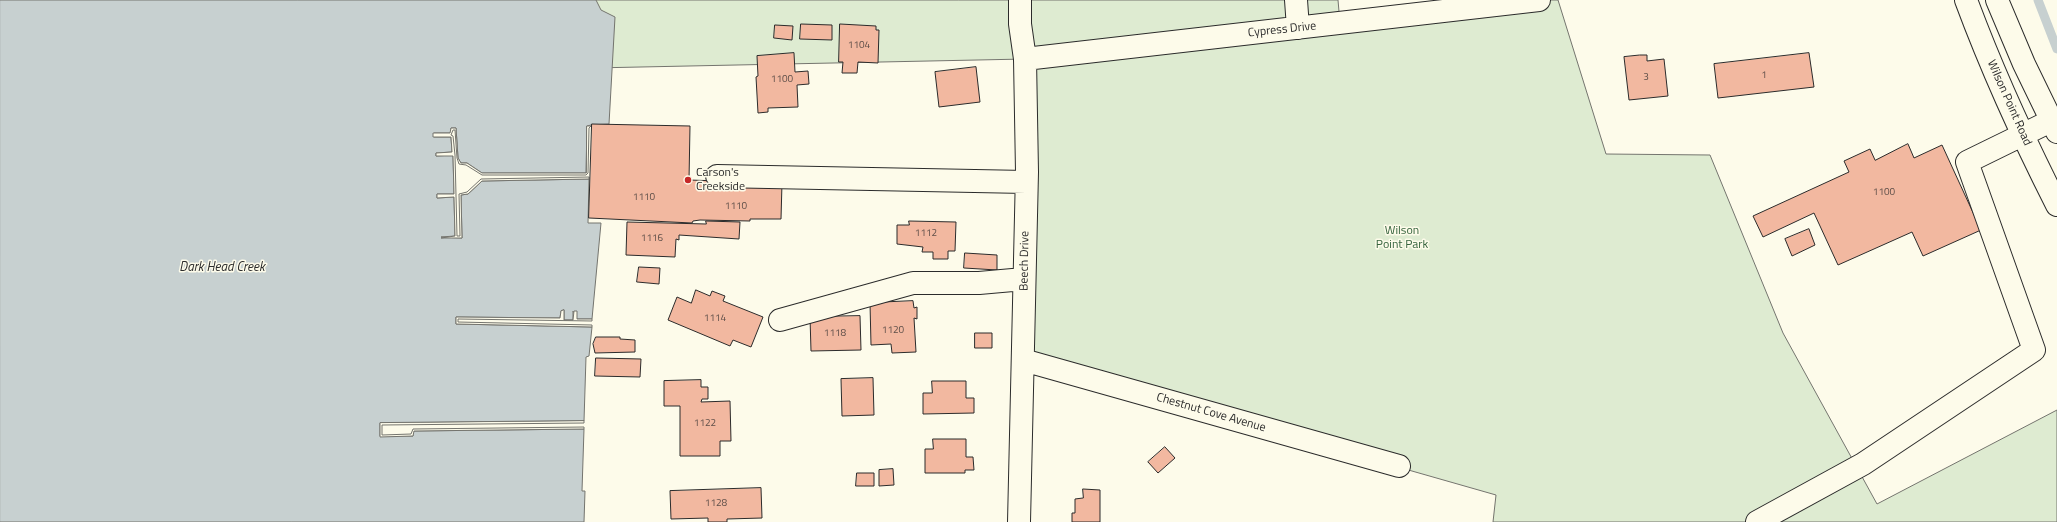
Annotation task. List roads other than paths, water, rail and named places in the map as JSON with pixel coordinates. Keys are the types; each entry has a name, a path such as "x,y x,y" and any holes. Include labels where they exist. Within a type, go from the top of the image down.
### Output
{"street":[{"name":"Beech Drive","path":"1019,522 1026,182 1025,59 1020,24 1020,0"},
{"path":"1296,0 1298,28"},
{"name":"Cypress Drive","path":"1025,59 1298,28 1516,1 1539,0"},
{"name":"Wilson Point Road","path":"1966,0 1981,41 2022,135 2057,205"},
{"path":"1757,522 1863,464 2034,350 1967,162 2022,135 2055,124 1997,0"},
{"path":"717,176 1026,182"},
{"path":"780,320 913,283 979,283 1024,279"},
{"name":"Chestnut Cove Avenue","path":"1023,360 1399,466"}],"water":[{"name":"Dark Head Creek","path":"0,0 596,0 601,10 615,17 609,124 587,126 586,173 482,173 467,163 461,163 458,158 456,128 451,128 451,133 434,133 434,137 451,137 452,152 436,153 436,156 453,155 454,194 437,194 437,198 454,197 455,236 441,237 462,238 461,195 468,194 482,181 589,179 588,223 601,223 592,319 577,319 573,311 573,320 564,320 564,310 561,311 560,318 456,317 456,324 592,327 589,356 586,357 584,421 380,423 380,436 413,436 413,431 584,429 582,491 585,491 584,522 0,522"}],"waterway":[{"path":"2038,0 2057,49"}],"place":[{"name":"Carson's Creekside","path":"688,180"}],"park label":[{"name":"Wilson Point Park","path":"1402,238"}]}
